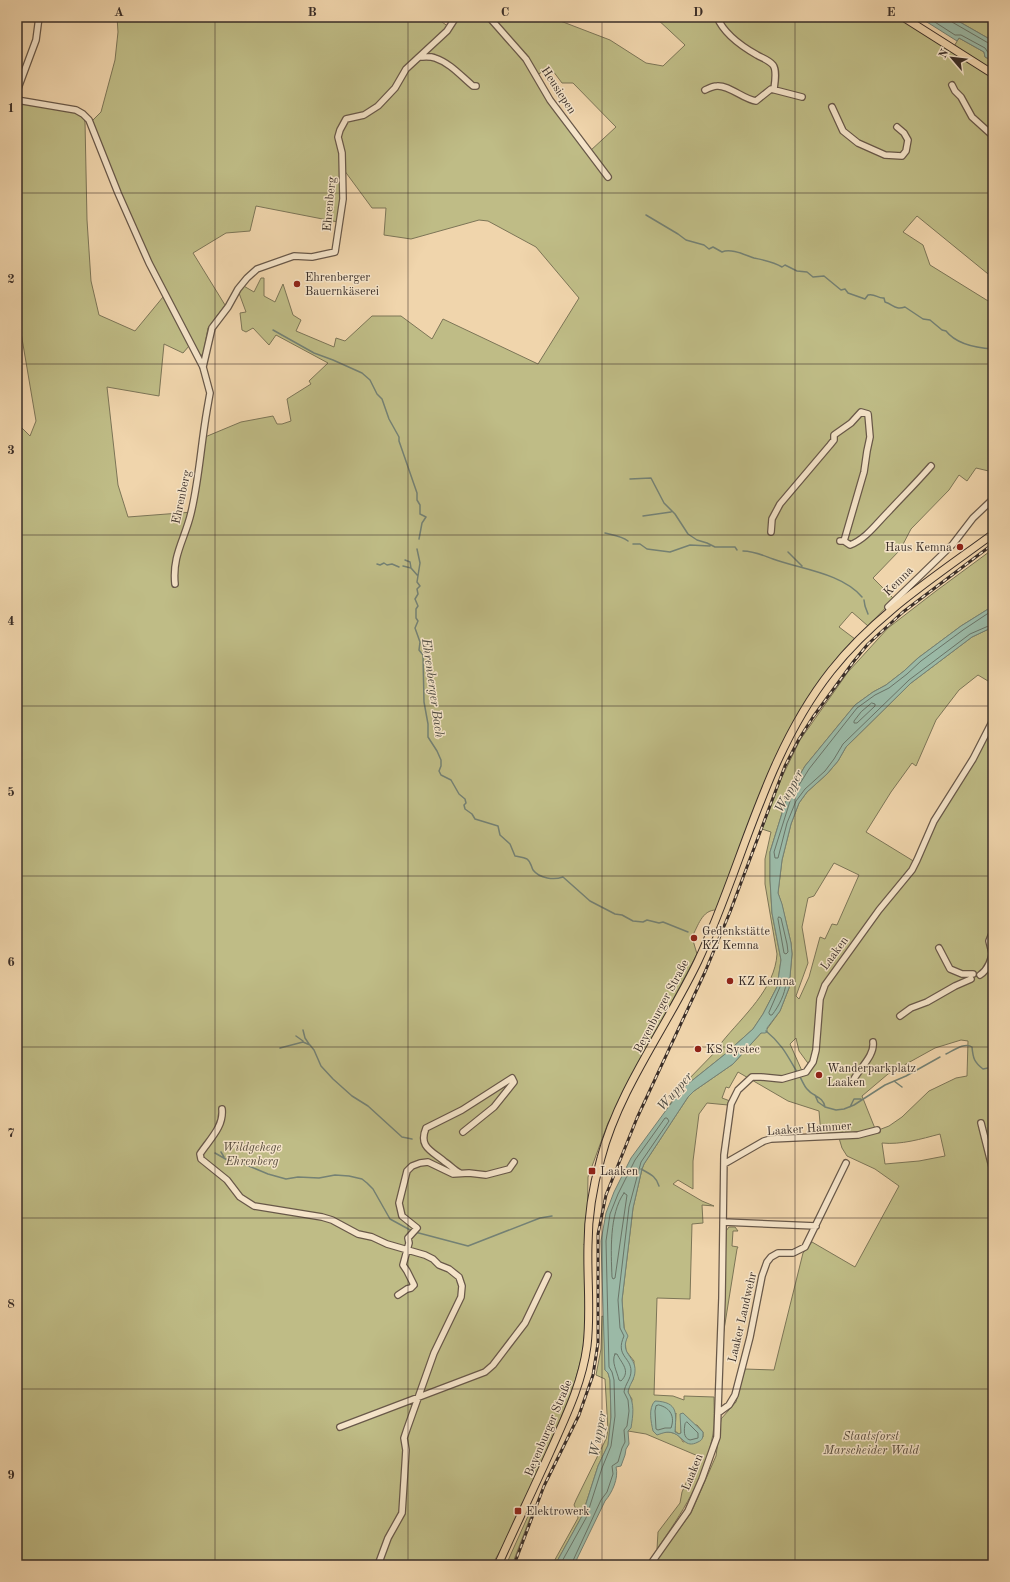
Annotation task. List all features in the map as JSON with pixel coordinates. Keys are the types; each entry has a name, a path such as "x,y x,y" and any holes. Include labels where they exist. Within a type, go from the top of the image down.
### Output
{"main road":[{"path":"903,17 993,74"},
{"name":"Beyenburger Straße","path":"497,1565 571,1406 582,1375 588,1344 588,1246 590,1212 601,1157 612,1124 701,954 728,890 766,787 783,749 796,723 822,682 868,630 890,610 993,534"}],"street":[{"path":"17,91 26,71 36,40 39,17"},
{"name":"Ehrenberg","path":"204,366 212,328 228,307 238,289 257,269 294,256 312,257 335,252 343,199 342,153 338,138 340,130 346,119 364,115 378,106 395,88 406,68 447,31 456,17"},
{"name":"Heusiepen","path":"489,17 526,58 550,100 608,177"},
{"path":"718,17 723,29 733,38 773,65 775,70 774,89"},
{"path":"419,57 433,57 441,60 473,86 476,86"},
{"path":"952,85 961,97 972,117 993,136"},
{"path":"705,90 718,86 727,88 749,100 756,101 771,89 802,97"},
{"name":"Ehrenberg","path":"17,100 76,110 89,120 118,193 149,263 204,366 210,387 210,400 207,410 191,512 177,552 174,572 175,584"},
{"path":"832,108 843,131 858,143 885,154 902,156 906,151 908,140 904,133 897,127"},
{"path":"771,532 772,519 780,504 834,440 834,435 851,423 861,412 868,414 870,437 864,472 842,541 850,545 857,543 903,498 931,466"},
{"name":"Kemna","path":"890,610 888,607 953,544 973,518 993,499"},
{"name":"Laaken","path":"650,1565 688,1510 710,1460 717,1437 724,1164 730,1111 734,1097 738,1090 752,1077 782,1079 799,1076 806,1072 810,1067 816,1050 820,999 825,985 879,910 912,870 918,860 934,821 973,759 993,720"},
{"path":"992,955 989,941 993,931"},
{"path":"900,1016 911,1008 927,1002 972,976 950,969 939,948"},
{"path":"980,975 984,972 992,955 993,948"},
{"path":"854,1079 870,1056 874,1047 873,1042"},
{"path":"462,1174 428,1150 423,1140 423,1134 426,1128 462,1110 512,1078 514,1082 494,1107 463,1132"},
{"path":"222,1109 223,1115 220,1126 200,1154 201,1158 227,1180 245,1201 264,1209 322,1217 332,1220 358,1234 372,1237 424,1255 433,1259 439,1265 448,1269 458,1277 462,1286 461,1297 434,1353 404,1438 406,1450 402,1513 388,1538 378,1565"},
{"path":"981,1123 993,1171"},
{"name":"Laaker Hammer","path":"724,1164 764,1141 771,1139 858,1135 876,1130"},
{"path":"398,1295 414,1285 411,1282 408,1271 403,1265 409,1243 408,1238 417,1228 402,1216 399,1203 407,1171 412,1166 428,1162 453,1174 469,1173 486,1175 498,1173 508,1169 514,1162"},
{"name":"Laaker Landwehr","path":"718,1413 729,1405 735,1394 750,1337 762,1276 767,1262 771,1257 778,1253 793,1253 802,1249 808,1242 846,1163"},
{"path":"723,1222 816,1226"},
{"path":"340,1427 485,1372 493,1365 526,1323 548,1275"},
{"path":"491,1565 497,1565"}],"green space":[{"name":"Wildgehege Ehrenberg","path":"117,17 435,17 449,27 414,58 440,41 457,17 550,17 610,40 646,63 663,66 685,45 655,17 904,17 953,48 959,38 984,52 985,57 993,61 993,278 917,216 903,232 923,245 930,265 993,304 993,472 976,468 967,481 959,475 949,490 911,529 900,550 873,578 894,599 868,626 852,612 839,627 855,639 794,721 716,910 707,913 704,916 692,937 697,954 608,1123 588,1177 585,1330 582,1356 573,1389 552,1440 504,1544 492,1565 17,1565 17,423 30,436 36,421 17,309 17,103 76,112 83,116 85,122 87,220 91,281 99,315 135,331 163,297 189,346 183,353 164,344 159,396 107,387 118,485 128,517 193,512 205,437 241,422 273,416 277,424 291,421 287,399 311,384 309,381 328,363 276,335 269,345 253,328 246,332 242,330 240,313 246,312 239,293 242,285 254,292 261,278 264,278 264,296 275,302 283,284 293,315 301,320 296,331 334,347 336,338 345,341 372,316 401,316 432,339 443,319 538,364 579,298 536,247 488,221 479,220 411,239 384,235 386,208 372,208 344,170 338,222 256,206 250,231 226,233 193,253 225,305 208,328 203,355 199,355 130,218 92,121 101,112 115,60 118,32","holes":["550,67 562,83 573,83 616,127 590,151 549,97 537,75"]},
{"path":"951,17 993,17 993,41"},
{"path":"993,549 993,606 961,626 918,658 886,685 855,705 805,766 787,797 770,852 772,913 781,960 777,987 763,1014 753,1029 689,1083 668,1107 684,1084 719,1048 722,1042 757,1001 771,979 777,954 765,884 765,859 771,832 762,829 781,779 800,740 848,672 888,628"},
{"name":"Staatsforst Marscheider Wald","path":"993,627 993,684 978,675 959,690 936,720 916,766 912,763 891,792 866,832 915,862 933,822 993,720 993,1565 653,1565 691,1513 716,1456 721,1419 736,1402 745,1369 774,1370 803,1253 812,1242 855,1267 899,1186 875,1169 847,1156 842,1148 839,1138 821,1135 819,1111 788,1101 738,1072 729,1088 726,1087 722,1098 730,1101 728,1105 707,1103 699,1114 693,1161 693,1189 678,1180 673,1184 702,1201 714,1206 702,1205 703,1223 692,1224 690,1299 657,1298 654,1395 673,1396 684,1400 684,1396 714,1397 714,1429 709,1450 698,1480 684,1508 657,1549 658,1532 680,1503 682,1492 698,1456 646,1434 628,1431 632,1399 628,1393 629,1385 633,1380 634,1361 626,1351 622,1300 633,1208 642,1169 688,1097 694,1091 733,1064 761,1033 767,1029 780,1011 789,988 792,954 791,943 778,893 782,860 791,824 799,803 807,792 827,774 838,761 846,747 911,683 972,637","holes":["834,863 859,875 837,925 832,924 825,939 820,937 809,977 799,999 796,996 808,963 802,927 808,898 814,896","796,1038 799,1051 810,1066 802,1071 790,1044","961,1040 968,1041 967,1076 956,1078 929,1091 902,1117 889,1126 876,1131 862,1096 888,1074 935,1048","940,1134 945,1156 919,1161 885,1164 882,1143 904,1142","676,1413 675,1431 679,1434 681,1433 681,1425 697,1425 703,1432 703,1437 683,1442 678,1435 665,1432"]},
{"path":"729,1227 735,1227 738,1231 733,1231 732,1246 738,1247 723,1336 726,1231"},
{"path":"602,1316 604,1317 605,1370 608,1373 610,1380 611,1417 608,1445 598,1466 582,1516 555,1565 552,1565 578,1518 574,1505 606,1439 608,1430 605,1379 596,1375 601,1349"},
{"path":"533,1505 535,1505 512,1565 506,1565"}],"water":[{"path":"919,17 951,17 993,41 993,61 985,57 984,52 959,38 957,41"},
{"path":"993,606 993,627 972,637 911,683 846,747 838,761 827,774 807,792 799,803 791,824 782,860 778,893 791,943 792,954 789,988 780,1011 767,1028 767,1032 761,1033 733,1064 694,1091 688,1097 644,1164 633,1208 622,1300 624,1328 628,1336 625,1347 635,1366 634,1377 628,1392 632,1401 633,1410 631,1428 628,1431 629,1444 621,1466 616,1467 617,1476 612,1490 605,1501 574,1565 555,1565 582,1516 598,1466 608,1445 611,1417 610,1380 608,1373 605,1370 601,1241 606,1213 614,1192 631,1158 678,1094 753,1029 763,1014 777,987 781,960 772,913 770,852 787,797 805,766 855,705 886,685 918,658 961,626"},
{"path":"655,1401 668,1404 674,1410 676,1420 675,1432 679,1434 681,1433 680,1414 683,1413 703,1432 702,1439 694,1444 690,1444 673,1433 667,1432 657,1435 653,1431 651,1424 651,1407"}],"waterway":[{"path":"646,215 686,240 704,245 709,249 713,247 722,252 734,251 772,262 782,267 785,265 797,271 807,272 813,277 824,276 841,290 845,289 848,293 865,299 868,295 873,295 884,298 885,302 897,308 905,307 923,319 930,320 961,343 974,347 993,349"},
{"name":"Ehrenberger Bach","path":"273,330 314,353 362,373 370,380 377,394 382,399 389,419 399,437 399,441 417,493 417,500 420,505 420,514 426,517 422,523 419,539"},
{"path":"630,479 651,478 664,503 675,514 688,534 697,540 715,547 735,547 737,550"},
{"path":"643,516 671,512"},
{"path":"605,533 626,539 628,541"},
{"path":"633,544 640,544 647,549 670,552 690,545 710,546"},
{"name":"Ehrenberger Bach","path":"417,549 420,563 417,582 420,586 417,589 418,594 415,599 418,606 416,609 416,618 418,621 415,628 420,642 419,650 423,655 424,702 428,724 428,737 441,760 439,771 441,775 451,780 459,794 465,799 465,809 472,814 475,819 498,826 500,835 510,844 515,856 527,859 533,870 539,875 551,878 563,877 590,901 615,914 622,915 633,921 643,922 647,920 659,923 663,922 688,932"},
{"path":"743,551 758,554 832,577 854,589 862,597"},
{"path":"788,552 802,566"},
{"name":"Ehrenberger Bach","path":"405,560 410,562 411,568"},
{"name":"Ehrenberger Bach","path":"377,564 392,564 399,567"},
{"name":"Ehrenberger Bach","path":"403,566 411,568 418,576"},
{"path":"864,600 868,614"},
{"path":"303,1030 305,1038 309,1044"},
{"path":"766,1031 780,1045 797,1072"},
{"path":"296,1036 303,1041"},
{"path":"280,1048 303,1042 310,1045 314,1050 321,1066 333,1079 352,1096 368,1106 402,1137 412,1139"},
{"path":"946,1054 966,1045 972,1047 974,1060 983,1069 993,1067"},
{"path":"799,1075 809,1092 820,1099 824,1103 825,1107 836,1110 844,1109 854,1105 885,1085 906,1076 940,1057"},
{"path":"894,1081 902,1087"},
{"path":"815,1095 818,1102 825,1107"},
{"path":"850,1107 854,1099 861,1099"},
{"path":"221,1152 224,1157"},
{"path":"215,1153 229,1161 244,1164 268,1174 286,1179 298,1177 319,1178 335,1175 362,1179 373,1189 390,1219 412,1231"},
{"path":"641,1169 650,1174 659,1186"},
{"path":"415,1232 468,1246 540,1218 552,1216"}],"railway":[{"path":"514,1565 544,1486 579,1415 593,1375 598,1343 598,1234 606,1195 637,1118 705,972 730,912 785,766 799,739 813,717 868,644 903,612 993,544"}],"place":[{"name":"Ehrenberger Bauernkäserei","path":"297,284"},
{"name":"Haus Kemna","path":"960,547"},
{"name":"Gedenkstätte KZ Kemna","path":"694,938"},
{"name":"KZ Kemna","path":"730,981"},
{"name":"KS Systec","path":"698,1049"},
{"name":"Wanderparkplatz Laaken","path":"819,1075"},
{"name":"Laaken","path":"592,1171"},
{"name":"Elektrowerk","path":"518,1511"}],"water label":[{"name":"Wupper","path":"788,791"},
{"name":"Wupper","path":"674,1091"},
{"name":"Wupper","path":"597,1434"}]}
